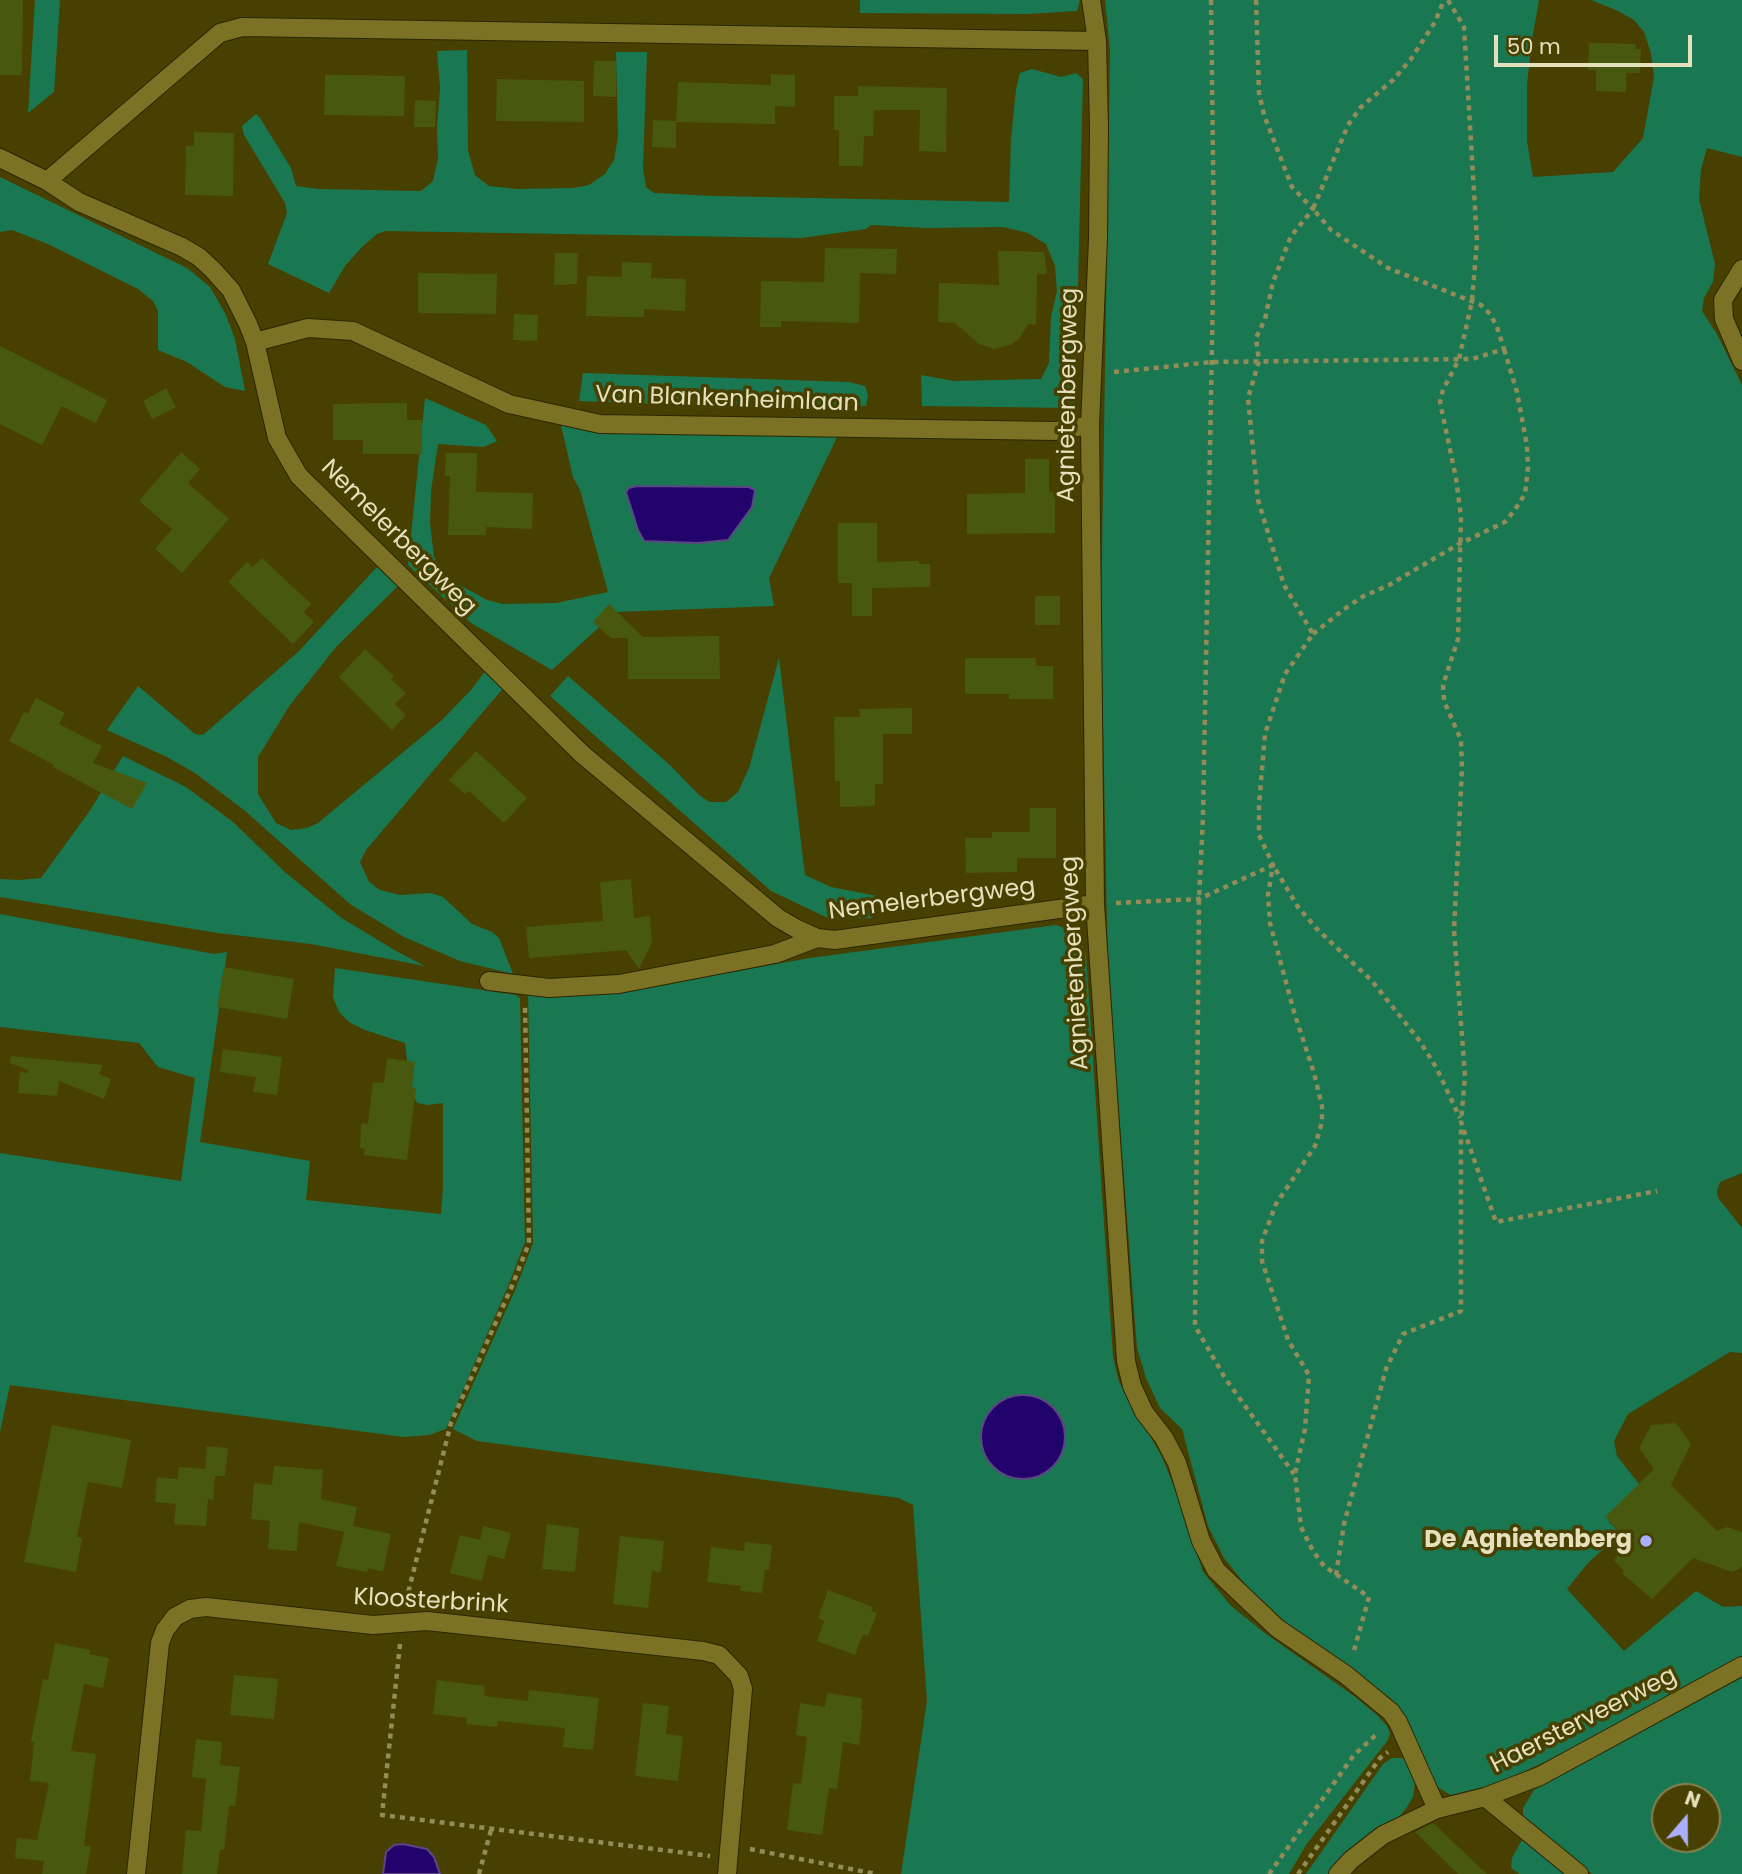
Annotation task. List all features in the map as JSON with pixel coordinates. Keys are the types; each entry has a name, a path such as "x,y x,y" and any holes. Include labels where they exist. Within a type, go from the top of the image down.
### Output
{"street":[{"name":"Agnietenbergweg","path":"1091,0 1097,41 1098,239 1090,425 1095,904 1126,1360 1132,1386 1144,1412 1164,1438 1177,1463 1198,1533 1216,1570 1277,1628 1380,1702 1398,1722 1437,1809"},
{"path":"47,180 220,33 242,27 1097,41"},
{"name":"Nemelerbergweg","path":"0,158 47,180 79,202 199,257 231,290 255,342 277,438 299,476 582,754 778,918 817,938 859,939 1095,904"},
{"path":"1742,270 1723,300 1724,319 1742,361"},
{"name":"Van Blankenheimlaan","path":"255,342 308,328 353,331 509,404 600,424 1056,431 1090,425"},
{"name":"Nemelerbergweg","path":"489,981 524,987 571,988 619,984 775,954 817,938"},
{"name":"Kloosterbrink","path":"136,1874 158,1656 165,1630 175,1617 190,1609 206,1607 373,1625 441,1623 703,1651 719,1656 739,1676 743,1689 729,1859"},
{"name":"Haersterveerweg","path":"1338,1874 1383,1835 1437,1809 1485,1797 1540,1776 1742,1666"},
{"path":"1485,1797 1579,1874"}],"path":[{"path":"1211,0 1214,116 1212,362 1199,899 1195,1326 1225,1378 1295,1474"},
{"path":"1256,0 1259,93 1264,115 1292,187 1331,230 1388,268 1481,305 1490,314 1501,335 1517,391 1527,446 1528,468 1525,494 1505,522 1362,597 1313,634 1285,674 1265,734 1259,835 1298,908 1371,981 1419,1040 1436,1067 1461,1122 1496,1222 1657,1191"},
{"path":"1313,634 1284,585 1258,500 1248,398 1259,361 1255,338 1265,319 1273,282 1291,236 1313,209 1348,125 1361,107 1411,60 1446,0 1464,27 1477,241 1472,301 1458,359 1440,402 1457,478 1461,517 1458,639 1443,685 1444,701 1461,740 1462,768 1454,930 1465,1076 1461,1122 1461,1311 1403,1334 1386,1369 1344,1524 1335,1576"},
{"path":"1092,374 1212,362 1472,359 1504,349"},
{"path":"1095,904 1199,899 1273,865"},
{"path":"1273,865 1268,895 1269,923 1314,1073 1322,1107 1322,1122 1315,1146 1276,1204 1262,1241 1262,1261 1288,1340 1309,1375 1305,1429 1295,1474 1301,1527 1313,1551 1335,1576 1369,1597 1346,1675"},
{"path":"524,987 529,1243 451,1423 400,1623 382,1815 729,1859 876,1874"},
{"path":"1269,1874 1354,1755 1380,1731 1398,1722"},
{"path":"1298,1874 1380,1758 1406,1739"},
{"path":"479,1874 491,1830"}],"green space":[{"path":"35,0 60,0 54,92 28,113"},
{"path":"860,0 1080,0 1077,11 1026,14 860,13"},
{"path":"1105,0 1539,0 1527,84 1527,141 1533,177 1613,172 1643,138 1654,77 1651,53 1644,32 1634,20 1591,0 1742,0 1742,157 1707,148 1701,169 1699,199 1715,264 1713,282 1704,298 1702,311 1718,336 1742,385 1742,1173 1720,1182 1717,1191 1718,1198 1742,1228 1742,1353 1730,1352 1628,1414 1614,1441 1617,1456 1640,1485 1609,1522 1621,1533 1588,1563 1567,1589 1624,1651 1696,1591 1723,1607 1742,1606 1742,1657 1573,1749 1496,1784 1451,1795 1431,1779 1405,1716 1390,1698 1280,1619 1249,1589 1224,1558 1208,1526 1182,1429 1160,1408 1146,1378 1137,1348 1108,971 1101,622 1110,51"},
{"path":"467,50 468,151 475,175 489,186 517,189 573,188 589,185 605,174 614,160 618,137 616,52 647,52 643,168 646,187 654,193 715,196 1009,202 1011,139 1020,73 1032,69 1061,77 1076,73 1083,79 1075,408 922,406 921,375 954,381 1041,379 1049,363 1051,317 1057,291 1055,266 1046,244 1028,233 1003,227 926,228 871,225 866,229 801,238 386,231 377,234 362,247 345,266 329,293 268,264 287,213 285,203 244,135 242,126 256,114 260,118 291,168 296,186 421,191 433,181 438,158 440,88 437,51"},
{"path":"0,177 187,268 210,287 225,313 235,339 245,391 225,387 187,362 158,350 158,311 153,301 138,289 48,244 12,230 0,232"},
{"path":"583,373 849,382 865,386 868,395 866,406 682,405 579,401"},
{"path":"425,398 486,425 497,441 484,447 438,444 431,491 430,523 434,557 447,578 487,600 503,604 556,603 608,592 580,490 573,477 560,421 843,425 769,578 774,606 616,612 552,670 471,623 408,565","holes":["637,486 749,487 752,507 728,540 697,543 638,530 630,505"]},
{"path":"377,567 398,586 336,647 290,705 258,757 258,794 276,823 291,830 318,823 442,720 487,669 505,686 366,850 360,862 369,882 380,890 400,895 431,893 443,897 472,924 492,932 499,938 513,974 460,961 404,937 350,904 244,810 195,773 165,756 107,730 138,686 195,734 203,735 298,652"},
{"path":"779,658 805,875 831,887 877,896 872,918 830,919 771,891 550,696 568,676 671,766 698,794 709,802 726,802 738,792 749,768"},
{"path":"123,756 186,787 233,822 286,873 340,917 425,966 311,944 218,933 0,897 0,879 41,878 91,809"},
{"path":"0,914 214,954 227,952 200,1142 310,1161 306,1200 441,1214 443,1103 417,1103 410,1085 405,1043 365,1030 349,1022 339,1012 333,997 335,968 516,995 520,998 525,1242 446,1429 429,1435 404,1437 10,1385 0,1432 0,1153 181,1181 195,1078 158,1067 139,1043 0,1027"},
{"path":"1056,925 1073,931 1081,940 1086,955 1113,1357 1119,1382 1162,1457 1203,1572 1231,1606 1354,1696 1377,1715 1390,1733 1388,1740 1306,1845 1289,1874 901,1874 927,1701 913,1505 899,1498 477,1441 453,1429 516,1288 533,1243 528,995 558,997 608,994 810,958","holes":["1052,1405 1065,1427 1065,1440 1054,1466 1030,1479 1016,1479 1002,1474"]},
{"path":"1742,1677 1742,1874 1592,1874 1523,1817 1523,1808 1534,1790"},
{"path":"1392,1758 1402,1758 1409,1762 1412,1768 1415,1782 1413,1797 1407,1807 1396,1821 1342,1857 1328,1874 1306,1874 1383,1764"},
{"path":"1522,1840 1565,1874 1520,1874 1511,1868 1512,1858"}],"shaded area":[{"path":"637,486 749,487 755,490 752,507 728,540 697,543 644,541 626,492"},
{"path":"1023,1395 1039,1398 1053,1407 1062,1421 1065,1437 1062,1453 1053,1467 1039,1476 1023,1479 1007,1476 993,1467 984,1453 981,1437 984,1421 993,1407 1007,1398"},
{"path":"394,1845 427,1849 434,1857 440,1874 383,1874 386,1852"}],"building":[{"path":"0,0 23,0 22,75 0,75"},
{"path":"1589,43 1636,44 1635,49 1641,49 1640,73 1626,73 1626,92 1596,91 1596,70 1588,70"},
{"path":"594,61 616,61 616,97 593,96"},
{"path":"771,74 795,75 795,107 775,106 775,124 676,122 678,82 771,85"},
{"path":"325,75 405,76 404,116 324,115"},
{"path":"497,79 584,81 584,122 496,121"},
{"path":"858,86 947,88 946,152 919,151 920,110 874,110 873,136 864,136 863,166 839,166 839,130 834,130 834,96 858,96"},
{"path":"415,100 436,101 435,127 414,127"},
{"path":"653,120 676,121 676,148 652,147"},
{"path":"194,132 234,133 233,196 185,195 186,146 194,146"},
{"path":"825,248 897,249 896,274 860,273 859,323 781,321 781,327 760,327 761,281 824,282"},
{"path":"998,251 1044,252 1047,274 1037,274 1036,325 1028,324 1019,339 1010,345 994,349 979,344 955,323 938,322 939,283 999,285"},
{"path":"555,253 578,253 577,284 554,285"},
{"path":"622,262 652,263 651,278 686,279 685,311 644,309 644,317 586,316 587,276 622,277"},
{"path":"418,273 497,274 496,314 418,313"},
{"path":"514,314 538,315 537,341 513,340"},
{"path":"0,346 107,400 96,423 62,406 42,445 0,424"},
{"path":"166,388 176,407 152,419 143,401"},
{"path":"407,403 407,420 422,420 422,454 363,454 363,440 333,440 333,404"},
{"path":"181,452 200,469 188,483 229,519 182,573 155,549 172,529 139,501"},
{"path":"446,453 477,453 476,492 533,493 532,529 486,527 486,535 448,535 450,476 445,476"},
{"path":"1025,459 1049,459 1049,492 1055,492 1055,533 967,534 967,494 1025,493"},
{"path":"838,523 877,523 877,562 919,561 919,564 930,564 930,587 872,588 872,616 852,616 852,583 838,583"},
{"path":"262,558 311,604 304,612 314,622 293,644 228,582 247,562 253,567"},
{"path":"1035,596 1060,596 1060,625 1035,625"},
{"path":"609,604 643,637 719,636 720,679 628,679 628,638 611,638 593,622"},
{"path":"365,649 394,676 391,679 406,693 395,704 406,715 392,730 339,677"},
{"path":"965,658 1036,658 1036,666 1053,666 1053,699 1009,699 1009,694 965,694"},
{"path":"36,698 65,713 59,724 102,746 93,763 147,783 132,809 9,741 24,712 28,714"},
{"path":"912,708 912,734 883,734 883,784 875,784 875,806 840,807 840,781 835,781 834,717 860,717 859,709"},
{"path":"476,751 527,798 504,823 469,791 465,794 449,780"},
{"path":"1030,808 1056,808 1056,858 1017,858 1017,872 966,873 965,838 992,838 992,832 1030,832"},
{"path":"631,879 634,918 650,916 652,942 639,969 626,950 529,958 526,927 603,921 600,882"},
{"path":"224,967 294,979 287,1019 217,1007"},
{"path":"223,1049 282,1057 277,1095 253,1092 256,1077 220,1072"},
{"path":"11,1056 103,1065 99,1074 111,1079 104,1099 59,1081 57,1096 18,1093 20,1072 28,1073 28,1070 10,1063"},
{"path":"387,1058 415,1062 412,1087 416,1088 407,1160 364,1155 365,1149 360,1148 361,1123 368,1124 373,1082 384,1083"},
{"path":"1676,1423 1691,1444 1671,1485 1717,1531 1727,1527 1742,1532 1742,1567 1732,1572 1693,1558 1652,1599 1622,1573 1624,1571 1614,1560 1631,1542 1605,1517 1654,1469 1639,1448 1651,1425"},
{"path":"52,1425 131,1440 122,1488 88,1482 77,1537 82,1538 76,1572 24,1562"},
{"path":"207,1446 228,1448 225,1476 215,1476 213,1500 208,1499 206,1526 174,1524 176,1504 155,1502 157,1477 178,1479 179,1467 205,1469"},
{"path":"274,1466 323,1470 321,1499 357,1507 353,1526 391,1534 383,1572 336,1566 344,1532 299,1522 297,1551 268,1549 270,1521 251,1519 254,1483 272,1485"},
{"path":"547,1524 579,1528 575,1572 542,1569"},
{"path":"483,1526 511,1533 504,1559 488,1555 482,1581 450,1573 460,1535 480,1540"},
{"path":"620,1536 664,1541 661,1572 652,1571 648,1608 613,1604"},
{"path":"745,1542 772,1545 769,1570 765,1569 762,1593 740,1591 741,1586 707,1582 711,1547 744,1551"},
{"path":"828,1590 873,1607 871,1611 877,1613 868,1636 863,1634 855,1655 817,1641 824,1621 818,1618"},
{"path":"55,1643 90,1650 89,1654 109,1658 103,1688 84,1684 71,1751 96,1754 84,1846 91,1846 86,1874 42,1874 44,1861 15,1858 17,1838 37,1840 49,1783 30,1781 34,1742 31,1741 43,1679 48,1680"},
{"path":"234,1675 278,1679 274,1719 230,1715"},
{"path":"437,1680 485,1686 484,1696 528,1701 529,1690 599,1698 593,1750 563,1747 565,1728 498,1721 497,1727 466,1724 467,1718 433,1714"},
{"path":"827,1693 862,1698 859,1745 843,1742 837,1789 829,1788 822,1835 787,1830 793,1783 801,1784 807,1737 796,1735 800,1703 825,1707"},
{"path":"643,1703 669,1706 666,1734 683,1736 678,1781 635,1776"},
{"path":"196,1739 222,1742 220,1765 240,1767 235,1806 229,1806 224,1850 220,1850 217,1874 182,1874 186,1830 201,1831 206,1779 192,1777"},
{"path":"1433,1823 1487,1874 1458,1874 1415,1832"}],"place":[{"name":"De Agnietenberg","path":"1646,1541"}]}
